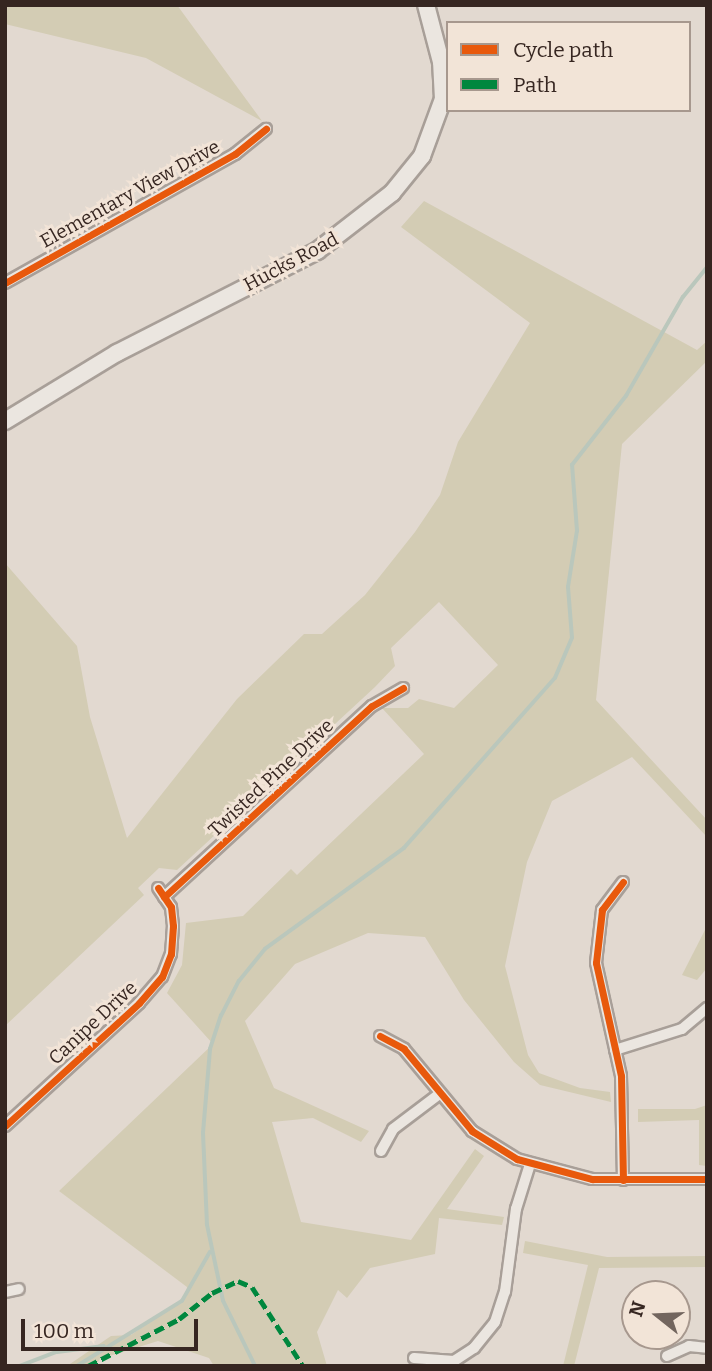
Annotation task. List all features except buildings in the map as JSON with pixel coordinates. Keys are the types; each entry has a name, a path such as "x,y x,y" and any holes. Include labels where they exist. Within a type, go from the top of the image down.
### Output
{"main road":[{"name":"Hucks Road","path":"5,421 117,353 317,251 392,193 427,148 443,99 441,62 426,5"}],"street":[{"name":"Elementary View Drive","path":"5,283 235,155 266,129"},
{"name":"Twisted Pine Drive","path":"161,892 372,706 403,688"},
{"path":"623,882 608,898 596,940 598,984 615,1050 623,1100 623,1180"},
{"name":"Canipe Drive","path":"5,1126 139,1003 162,977 171,954 173,926 171,908 161,892"},
{"path":"615,1050 682,1029 707,1008"},
{"path":"380,1036 404,1049 438,1095 489,1144 530,1164 577,1177 623,1180 707,1179"},
{"path":"381,1151 393,1129 438,1095"},
{"path":"414,1358 454,1361 474,1348 495,1322 505,1292 516,1209 530,1164"},
{"path":"5,1292 19,1289"},
{"path":"667,1356 682,1347 707,1348"}],"shaded area":[{"path":"5,5 177,5 262,121 146,58 5,24"},
{"path":"424,201 697,350 707,341 707,361 622,444 596,700 707,820 707,837 632,757 552,801 527,862 505,966 528,1055 539,1073 580,1088 610,1092 611,1102 540,1085 514,1062 464,1000 425,937 368,933 295,964 245,1021 274,1088 369,1131 361,1142 313,1118 272,1122 301,1222 411,1240 475,1149 484,1156 447,1209 504,1217 502,1225 439,1218 435,1254 370,1268 347,1298 338,1290 317,1332 327,1366 214,1366 209,1358 158,1341 100,1359 95,1366 67,1366 111,1336 131,1335 186,1297 187,1287 59,1191 213,1044 167,993 182,965 186,923 243,916 291,869 297,875 424,754 382,708 408,708 419,699 454,708 498,665 439,602 391,648 395,666 375,687 177,870 159,868 138,888 144,895 5,1026 5,563 77,646 90,717 127,838 237,699 304,634 322,634 365,595 415,532 440,495 458,442 530,323 401,227"},
{"path":"707,926 707,968 697,980 682,975"},
{"path":"707,1105 707,1166 699,1165 699,1120 638,1122 638,1109 695,1109"},
{"path":"525,1241 607,1257 707,1256 707,1267 599,1268 574,1366 563,1366 588,1265 523,1253"}],"waterway":[{"path":"255,1366 223,1301 207,1225 203,1133 210,1049 221,1016 239,981 265,949 404,848 555,678 572,638 568,587 577,531 572,465 626,396 683,297 707,267"},
{"path":"77,1366 182,1301 210,1252"},
{"path":"20,1366 57,1352 104,1346"}],"marked path":[{"path":"88,1366 179,1319 212,1293 238,1281 252,1287 303,1366"}],"cycle path":[{"path":"5,283 235,154 266,129"},
{"path":"164,897 372,706 403,688"},
{"path":"623,882 602,910 596,963 621,1076 623,1180"},
{"path":"5,1126 139,1003 162,977 171,954 173,926 171,907 158,888"},
{"path":"380,1036 404,1049 472,1131 517,1159 592,1179 707,1179"}]}
